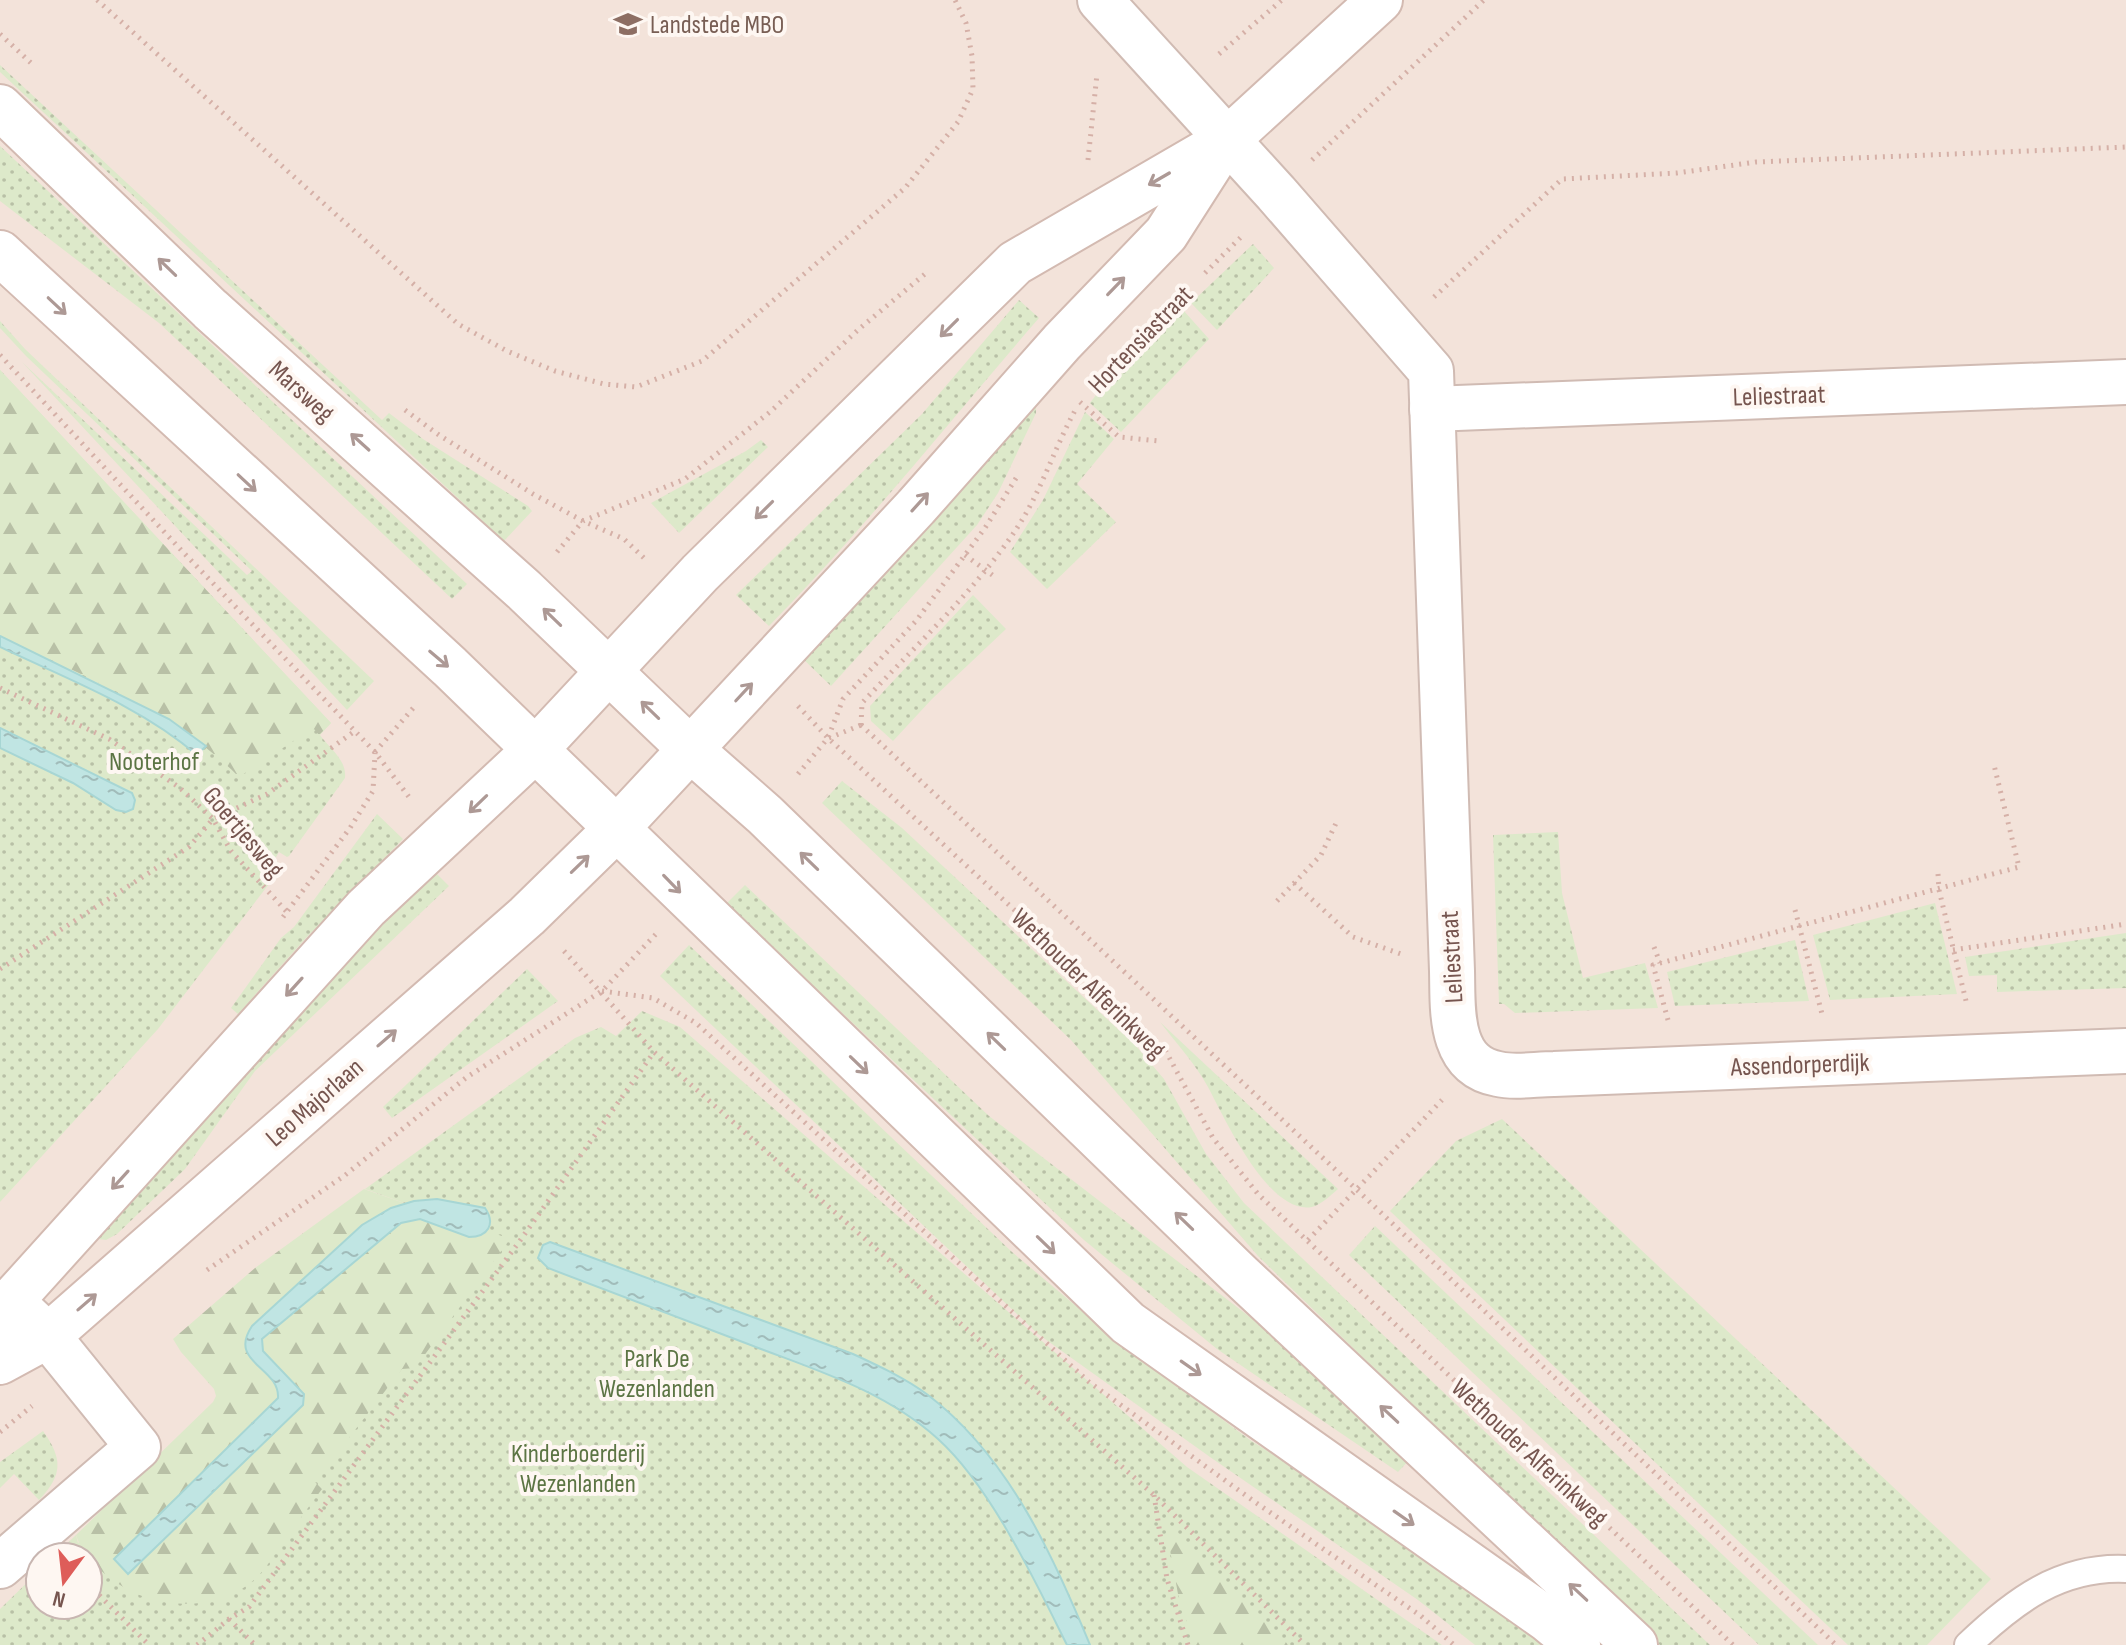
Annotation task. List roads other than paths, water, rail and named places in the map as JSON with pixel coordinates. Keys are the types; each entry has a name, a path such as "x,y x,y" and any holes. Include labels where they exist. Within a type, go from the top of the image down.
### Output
{"main road":[{"name":"Hortensiastraat","path":"535,750 681,592 1015,263 1227,140 1380,0"},
{"name":"Leliestraat","path":"1102,3 1276,193 1431,371 1454,1028 1461,1050 1477,1065"},
{"name":"Marsweg","path":"0,107 210,309 609,670"},
{"name":"Hortensiastraat","path":"617,828 916,507 1062,342 1166,234 1227,140"},
{"path":"0,253 450,667 1128,1323 1548,1620 1578,1645"},
{"name":"Leliestraat","path":"1432,409 2126,382"},
{"path":"609,670 690,749 765,815 788,841 1240,1275 1635,1645"},
{"path":"0,1566 138,1447 48,1336 6,1310 366,908 535,750"},
{"name":"Leo Majorlaan","path":"0,1362 48,1336 527,916 617,828"},
{"name":"Assendorperdijk","path":"1477,1065 1497,1074 2126,1051"}],"lane":[{"path":"1968,1645 2008,1608 2049,1583 2098,1568 2126,1569"}],"water":[{"path":"0,636 169,719 206,746 197,755 127,708 0,647"},
{"path":"0,728 132,793 135,800 133,809 126,812 116,810 73,783 0,748"},
{"path":"437,1199 485,1208 490,1219 488,1228 481,1235 469,1237 420,1219 401,1223 262,1339 263,1351 304,1394 303,1405 128,1574 114,1559 278,1398 271,1379 250,1357 246,1348 246,1338 252,1326 362,1225 391,1208 414,1201"},
{"path":"550,1242 853,1354 928,1395 982,1447 1005,1477 1044,1542 1090,1645 1067,1645 994,1508 957,1459 917,1422 848,1383 548,1268 538,1258 543,1245"}],"place":[{"name":"Landstede MBO","path":"628,24"}],"park label":[{"name":"Nooterhof","path":"154,761"},
{"name":"Park De Wezenlanden","path":"657,1373"},
{"name":"Kinderboerderij Wezenlanden","path":"578,1468"}]}
